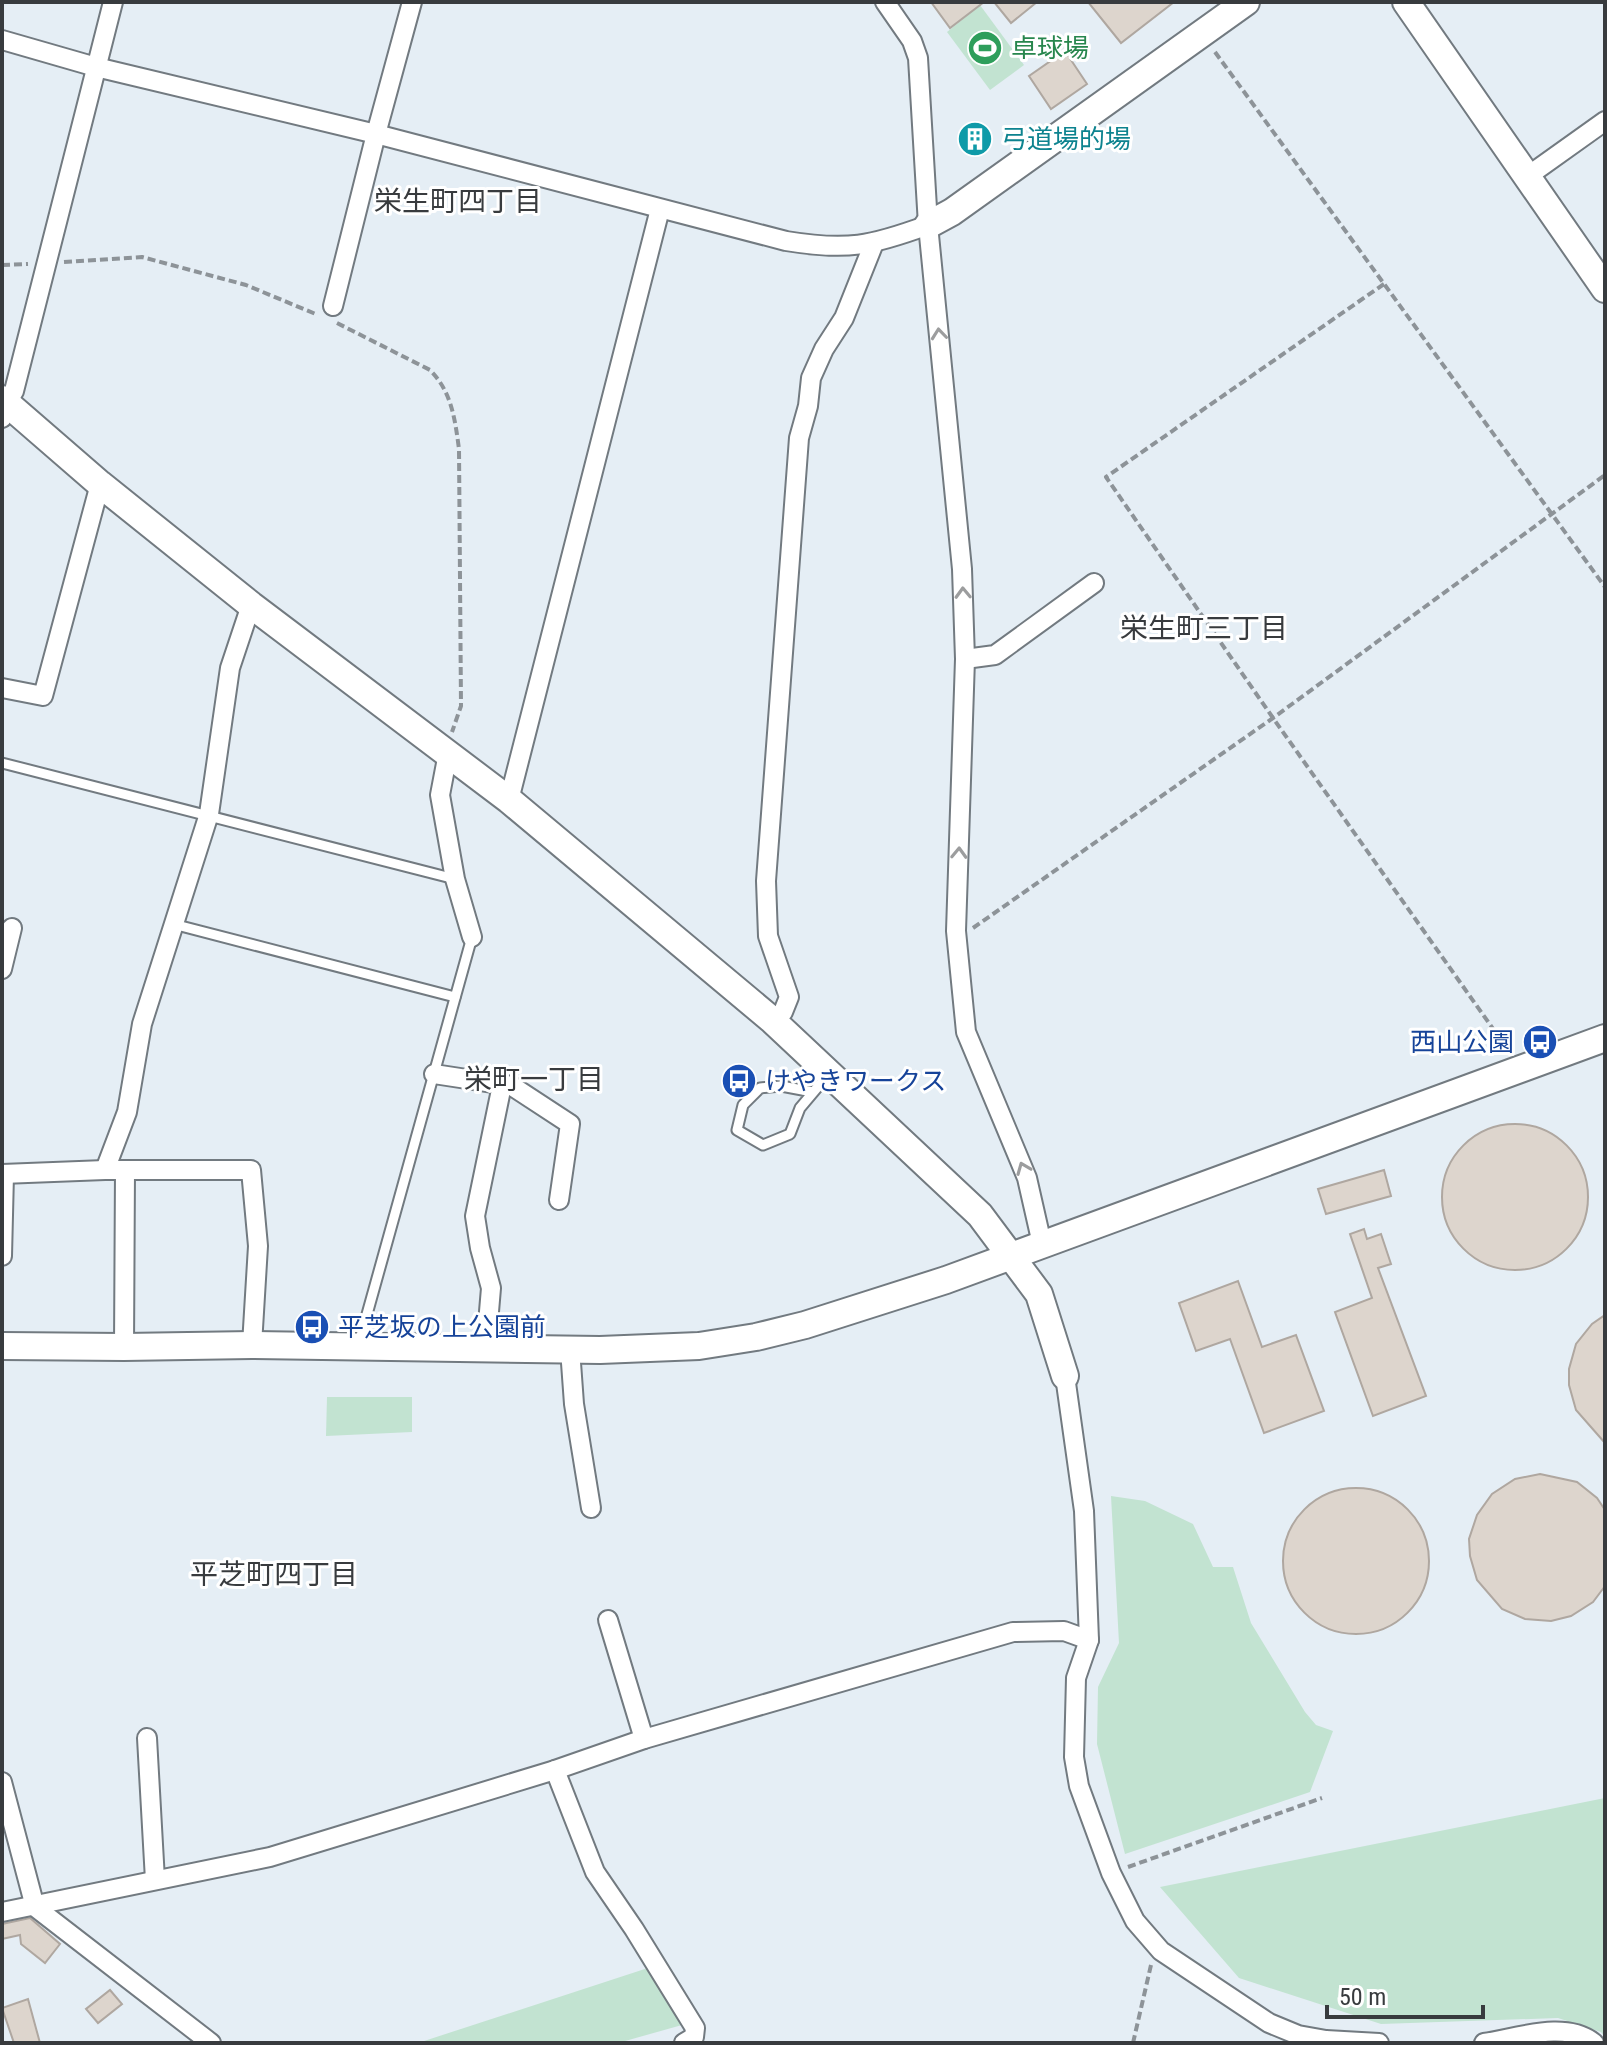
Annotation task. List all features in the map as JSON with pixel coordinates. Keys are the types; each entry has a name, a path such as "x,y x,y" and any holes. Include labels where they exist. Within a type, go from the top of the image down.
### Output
{"street":[{"path":"113,2 14,391 4,407 251,605 448,747 772,1020 821,1083 980,1215 1039,1294 1065,1376 1084,1511 1089,1640 1076,1678 1074,1757 1079,1786 1111,1873 1135,1921 1161,1951 1269,2023 1298,2035 1379,2043"},
{"path":"329,314 412,2"},
{"path":"885,2 912,41 918,58 928,225 962,569 965,659 956,931 966,1032 1027,1178 1042,1244"},
{"path":"2,40 96,67 376,134 786,241 842,247 874,243 928,225 952,212 1246,2"},
{"path":"1406,2 1605,289"},
{"path":"1528,176 1605,121"},
{"path":"509,800 660,209"},
{"path":"772,1020 783,1012 789,997 768,936 766,881 799,438 808,406 811,378 824,349 844,318 874,243"},
{"path":"2,688 43,696 100,484"},
{"path":"965,659 995,655 1094,583"},
{"path":"105,1170 127,1112 142,1024 209,814 230,668 251,605"},
{"path":"448,747 440,795 455,879 472,937"},
{"path":"2,969 12,928"},
{"path":"2,1346 570,1349 699,1346 756,1337 805,1325 946,1280 1605,1038"},
{"path":"434,1074 512,1086 570,1124 559,1200"},
{"path":"486,1347 491,1288 475,1216 502,1085"},
{"path":"124,1347 125,1170"},
{"path":"2,1256 3,1174 251,1170 258,1246 252,1345"},
{"path":"570,1349 574,1404 591,1508"},
{"path":"608,1620 644,1739"},
{"path":"2,1912 270,1857 555,1770 644,1739 1013,1632 1064,1631 1089,1640"},
{"path":"147,1738 155,1880"},
{"path":"555,1770 595,1872 695,2028 694,2037 684,2043"},
{"path":"2,1782 35,1907 211,2043"},
{"path":"1484,2043 1569,2031 1583,2034 1594,2043"}],"lane":[{"path":"2,763 455,879"},
{"path":"173,924 455,997"},
{"path":"358,1346 472,937"},
{"path":"821,1083 800,1108 790,1134 763,1145 737,1130 743,1105 760,1088 821,1083"}],"path":[{"path":"1202,33 1605,587"},
{"path":"2,265 142,257 246,285 329,314 430,370 438,378 454,409 459,449 461,706 448,747"},
{"path":"1384,284 1106,477 1521,1068"},
{"path":"956,931 972,929 1273,718 1605,475"},
{"path":"1111,1873 1322,1798"},
{"path":"1133,2043 1152,1959 1161,1951"}],"green space":[{"name":"卓球場","path":"980,5 1024,65 990,90 947,32"},
{"path":"327,1397 412,1397 412,1432 326,1436"},
{"path":"1111,1496 1145,1501 1193,1524 1213,1567 1233,1567 1251,1623 1305,1712 1316,1725 1333,1731 1310,1792 1125,1854 1097,1744 1098,1687 1119,1643"},
{"path":"1605,1798 1605,2037 1601,2032 1558,2018 1381,2024 1239,1978 1160,1887"},
{"path":"657,1965 689,2016 682,2025 618,2043 418,2043"}],"building":[{"path":"931,2 984,2 950,28"},
{"path":"994,2 1037,2 1011,23"},
{"path":"1088,2 1174,2 1121,43"},
{"path":"1065,51 1087,84 1051,109 1029,76"},
{"path":"1515,1124 1543,1130 1567,1145 1582,1169 1588,1197 1582,1225 1567,1249 1543,1264 1515,1270 1487,1264 1463,1249 1448,1225 1442,1197 1448,1169 1463,1145 1487,1130"},
{"path":"1384,1170 1391,1196 1326,1214 1318,1189"},
{"path":"1364,1229 1367,1239 1381,1234 1391,1264 1378,1268 1426,1396 1373,1416 1335,1312 1372,1298 1350,1234"},
{"path":"1238,1281 1262,1347 1296,1335 1324,1411 1264,1433 1230,1339 1196,1351 1179,1303"},
{"path":"1605,1315 1605,1443 1576,1410 1569,1385 1569,1369 1576,1344 1592,1324"},
{"path":"1540,1474 1577,1482 1597,1498 1605,1510 1605,1586 1593,1602 1571,1616 1551,1621 1525,1619 1502,1609 1477,1580 1470,1556 1469,1539 1477,1515 1492,1494 1515,1479"},
{"path":"1356,1488 1384,1494 1408,1509 1423,1533 1429,1561 1423,1589 1408,1613 1384,1628 1356,1634 1328,1628 1304,1613 1289,1589 1283,1561 1289,1533 1304,1509 1328,1494"},
{"path":"30,1918 60,1944 45,1963 21,1944 20,1935 2,1939 2,1924"},
{"path":"110,1990 122,2004 98,2023 86,2009"},
{"path":"28,1999 40,2043 14,2043 2,2008"}],"place":[{"name":"卓球場","path":"985,48"},
{"name":"弓道場的場","path":"975,139"},
{"name":"西山公園","path":"1540,1042"},
{"name":"けやきワークス","path":"739,1081"},
{"name":"平芝坂の上公園前","path":"312,1327"}],"district":[{"name":"栄生町四丁目","path":"458,201"},
{"name":"栄生町三丁目","path":"1204,628"},
{"name":"栄町一丁目","path":"534,1079"},
{"name":"平芝町四丁目","path":"274,1574"}]}
